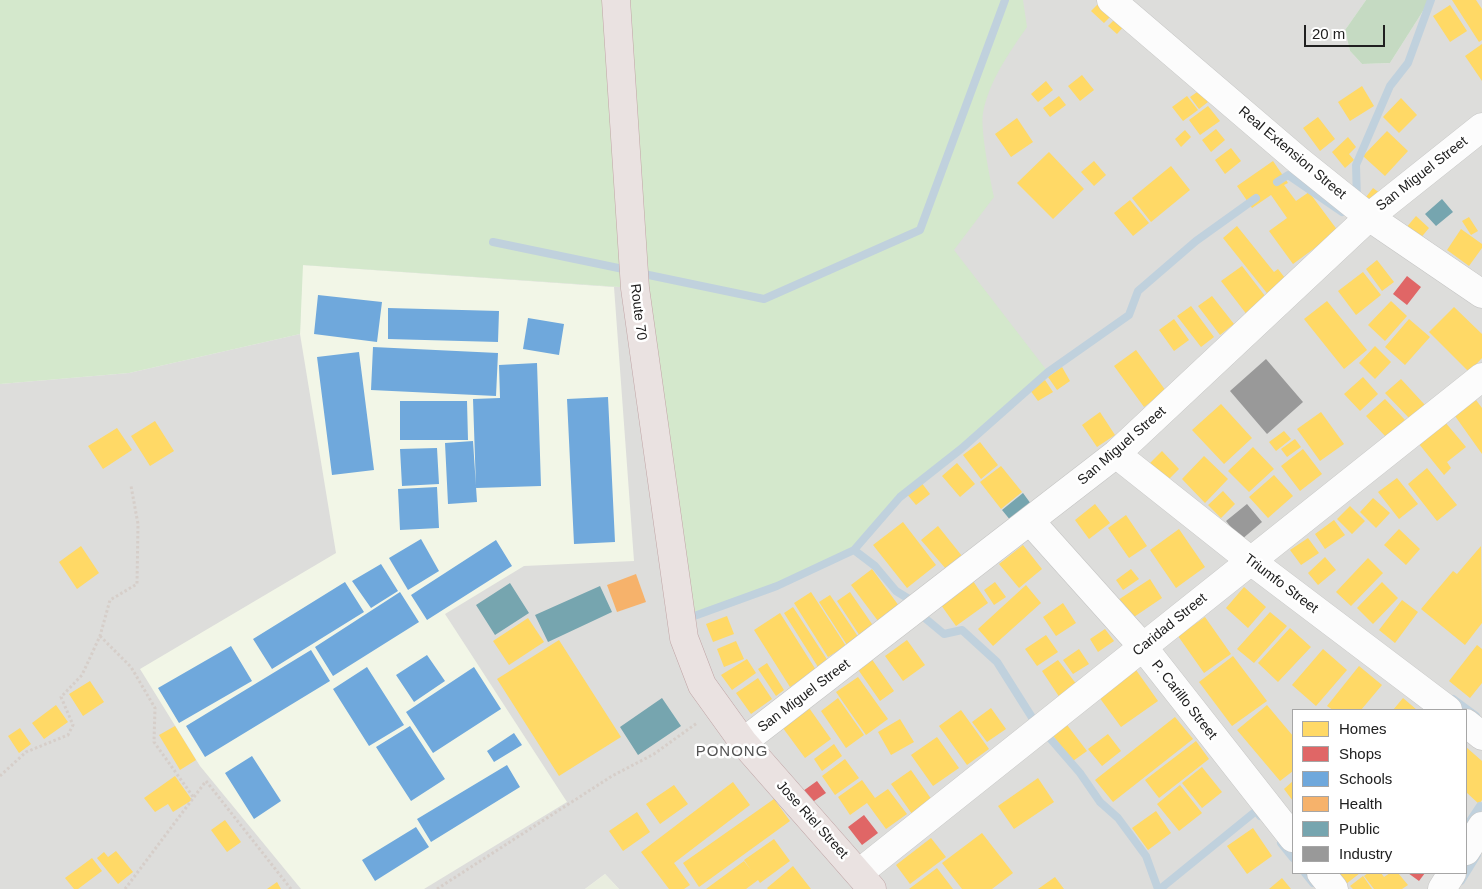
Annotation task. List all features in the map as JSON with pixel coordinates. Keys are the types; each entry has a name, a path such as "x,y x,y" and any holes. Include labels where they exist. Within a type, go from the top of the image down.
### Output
{"highway":[{"name":"Route 70","path":"616,0 635,288 682,621"},
{"name":"Jose Riel Street","path":"682,621 684,638 702,685 718,709 743,742 866,881"}],"street":[{"name":"Real Extension Street","path":"1110,0 1298,160 1369,216 1482,294"},
{"name":"San Miguel Street","path":"743,742 1116,454 1369,216 1482,126"},
{"name":"Caridad Street","path":"866,881 1143,647 1482,377"},
{"name":"Triumfo Street","path":"1116,454 1251,561 1447,709"},
{"name":"P. Carillo Street","path":"1030,522 1143,647 1292,837"},
{"path":"1467,725 1482,736"},
{"path":"1467,850 1482,826"},
{"path":"1322,874 1334,889"},
{"path":"1442,889 1451,874"}],"path":[{"path":"0,776 26,752 68,735 74,725 61,697 82,675 100,636 110,600 137,584 138,524 131,486"},
{"path":"100,636 131,667 155,708 154,742 194,798"},
{"path":"436,889 612,776 654,754 718,709"},
{"path":"125,889 159,841 206,781 291,889"}],"shaded area":[{"path":"616,0 1366,0 1345,30 1350,51 1362,64 1390,63 1430,0 1482,0 1482,889 619,889 605,874 585,889 0,889 0,384 129,373 300,334 302,265 635,288"},
{"path":"302,265 614,287 634,561 524,566 445,614 567,802 424,889 301,889 200,766 140,669 336,553 300,334"},
{"path":"605,874 619,889 585,889"}],"green space":[{"path":"0,0 1023,0 1027,27 995,79 983,113 984,142 994,197 954,250 1048,372 961,449 900,497 854,550 777,586 682,621 634,288 303,265 300,334 129,373 0,384"},
{"path":"1366,0 1430,0 1390,63 1362,64 1350,51 1345,30"}],"building: Homes":[{"path":"1452,0 1476,0 1482,9 1482,40 1479,42"},
{"path":"1099,3 1112,15 1104,23 1091,11"},
{"path":"1450,5 1467,31 1450,42 1433,16"},
{"path":"1116,18 1124,26 1117,34 1108,26"},
{"path":"1482,44 1482,81 1465,56"},
{"path":"1082,75 1094,90 1080,101 1068,86"},
{"path":"1046,81 1053,90 1038,102 1031,94"},
{"path":"1362,86 1374,106 1350,121 1338,102"},
{"path":"1200,90 1208,102 1199,109 1190,97"},
{"path":"1059,96 1066,105 1050,117 1043,108"},
{"path":"1187,96 1198,110 1183,121 1172,107"},
{"path":"1401,98 1417,115 1399,133 1383,117"},
{"path":"1208,106 1220,121 1200,135 1189,120"},
{"path":"1318,117 1335,139 1320,151 1303,128"},
{"path":"1017,118 1033,142 1011,157 995,134"},
{"path":"1216,129 1225,140 1211,152 1202,140"},
{"path":"1185,130 1191,137 1181,147 1175,139"},
{"path":"1387,131 1408,151 1385,176 1363,156"},
{"path":"1348,137 1356,147 1349,154 1354,160 1345,168 1332,152"},
{"path":"1231,148 1241,161 1225,174 1215,160"},
{"path":"1049,152 1084,189 1053,219 1017,183"},
{"path":"1094,161 1106,175 1094,186 1081,172"},
{"path":"1273,161 1288,183 1284,185 1296,201 1309,192 1338,231 1293,264 1269,231 1287,218 1271,195 1252,208 1237,186"},
{"path":"1171,166 1190,190 1151,222 1132,198"},
{"path":"1373,188 1384,196 1363,201"},
{"path":"1130,200 1149,223 1133,236 1114,213"},
{"path":"1416,216 1429,228 1414,246 1400,235"},
{"path":"1469,217 1478,231 1471,235 1462,221"},
{"path":"1237,226 1274,272 1278,269 1292,287 1274,302 1223,238"},
{"path":"1461,229 1482,244 1482,248 1469,266 1447,250"},
{"path":"1377,260 1394,282 1382,291 1366,269"},
{"path":"1242,266 1272,305 1251,320 1221,281"},
{"path":"1363,272 1381,295 1356,315 1338,291"},
{"path":"1212,296 1234,324 1220,335 1198,306"},
{"path":"1327,301 1367,350 1344,369 1304,319"},
{"path":"1391,301 1407,316 1385,341 1368,325"},
{"path":"1191,306 1214,337 1201,347 1177,316"},
{"path":"1454,307 1482,334 1482,358 1469,372 1429,332"},
{"path":"1174,319 1189,340 1174,351 1159,330"},
{"path":"1409,319 1430,337 1405,365 1385,347"},
{"path":"1375,346 1391,362 1375,379 1359,363"},
{"path":"1136,350 1166,391 1144,407 1114,366"},
{"path":"1062,367 1070,381 1057,390 1048,377"},
{"path":"1363,377 1378,394 1360,411 1344,394"},
{"path":"1401,379 1425,405 1410,419 1385,393"},
{"path":"1045,380 1053,392 1038,401 1030,390"},
{"path":"1385,399 1405,420 1386,437 1366,416"},
{"path":"1476,400 1482,408 1482,454 1455,416"},
{"path":"1221,404 1252,438 1224,464 1192,430"},
{"path":"1100,412 1115,435 1097,447 1082,425"},
{"path":"1321,412 1344,444 1320,461 1297,429"},
{"path":"155,421 174,451 150,466 131,436"},
{"path":"1445,422 1466,447 1447,462 1451,468 1444,475 1419,444"},
{"path":"117,428 132,450 103,469 88,446"},
{"path":"1284,431 1291,439 1276,451 1269,442"},
{"path":"1295,439 1301,447 1287,457 1281,449"},
{"path":"980,442 998,465 981,479 963,455"},
{"path":"1253,447 1274,469 1249,492 1228,471"},
{"path":"1303,449 1322,474 1300,491 1281,466"},
{"path":"1162,451 1179,469 1166,482 1149,464"},
{"path":"1204,456 1228,479 1205,503 1182,479"},
{"path":"957,463 975,484 960,497 942,476"},
{"path":"1001,466 1022,492 1001,509 980,482"},
{"path":"1427,468 1457,505 1437,521 1408,484"},
{"path":"1274,475 1293,496 1268,518 1249,497"},
{"path":"1397,478 1418,504 1399,519 1378,492"},
{"path":"921,482 930,494 916,505 906,493"},
{"path":"1223,491 1235,504 1221,518 1208,505"},
{"path":"1373,498 1390,513 1376,528 1360,512"},
{"path":"1095,504 1110,523 1089,539 1075,520"},
{"path":"1350,506 1365,521 1352,534 1337,519"},
{"path":"1126,515 1147,546 1129,558 1108,528"},
{"path":"1334,520 1345,535 1325,549 1315,534"},
{"path":"903,522 936,565 907,588 873,545"},
{"path":"938,526 962,556 946,569 921,540"},
{"path":"1179,529 1205,567 1176,588 1150,550"},
{"path":"1399,529 1420,549 1406,565 1384,545"},
{"path":"1308,538 1319,553 1301,565 1290,550"},
{"path":"1023,545 1042,569 1019,588 999,564"},
{"path":"81,546 99,573 77,589 59,562"},
{"path":"1481,546 1482,623 1465,645 1421,609 1453,571 1457,574"},
{"path":"1325,557 1336,570 1318,585 1308,573"},
{"path":"1368,558 1383,573 1351,606 1336,592"},
{"path":"872,569 899,606 878,621 851,585"},
{"path":"1131,569 1139,579 1123,590 1116,580"},
{"path":"1150,579 1162,598 1131,619 1118,600"},
{"path":"973,581 988,603 956,626 941,605"},
{"path":"995,582 1006,597 994,605 984,590"},
{"path":"1382,582 1398,598 1373,624 1357,608"},
{"path":"1026,585 1041,603 993,646 978,629"},
{"path":"1244,587 1266,607 1248,628 1226,608"},
{"path":"811,592 846,646 828,657 794,603"},
{"path":"850,592 874,627 860,636 837,601"},
{"path":"830,595 859,638 847,645 819,602"},
{"path":"1402,600 1418,612 1395,643 1379,630"},
{"path":"1063,603 1076,623 1056,636 1043,617"},
{"path":"793,607 828,661 818,667 784,613"},
{"path":"1270,612 1287,626 1254,663 1237,649"},
{"path":"780,613 816,670 790,687 754,630"},
{"path":"727,616 734,634 713,642 706,624"},
{"path":"1205,617 1231,654 1204,673 1178,636"},
{"path":"528,618 544,642 509,665 493,641"},
{"path":"1290,628 1311,647 1278,682 1258,663"},
{"path":"1105,629 1114,641 1098,652 1090,639"},
{"path":"1046,635 1058,652 1037,666 1025,649"},
{"path":"559,640 621,737 559,776 497,679"},
{"path":"907,640 925,665 903,681 885,656"},
{"path":"736,641 744,659 724,667 717,649"},
{"path":"1477,645 1482,649 1482,683 1470,698 1449,681"},
{"path":"1079,649 1089,664 1073,674 1063,660"},
{"path":"1323,649 1347,670 1316,706 1292,685"},
{"path":"1233,656 1267,701 1232,726 1199,682"},
{"path":"871,658 894,691 880,701 857,668"},
{"path":"747,659 756,673 732,690 721,675"},
{"path":"1058,660 1077,685 1060,698 1042,671"},
{"path":"767,663 784,690 776,696 758,669"},
{"path":"1359,666 1382,685 1362,709 1332,709 1327,706"},
{"path":"1136,670 1158,701 1121,727 1099,697"},
{"path":"858,677 888,719 866,735 836,692"},
{"path":"758,678 772,699 751,714 736,693"},
{"path":"90,681 104,702 83,716 69,694"},
{"path":"838,698 864,735 846,748 821,711"},
{"path":"1403,698 1416,709 1394,709"},
{"path":"56,705 68,722 44,739 32,723"},
{"path":"807,705 831,739 805,758 780,724"},
{"path":"1267,705 1292,735 1292,772 1280,781 1237,730"},
{"path":"991,708 1006,729 987,742 972,722"},
{"path":"961,710 989,749 967,765 939,726"},
{"path":"1175,717 1193,739 1113,802 1095,780"},
{"path":"900,719 914,742 891,755 878,732"},
{"path":"1064,721 1087,751 1073,761 1050,732"},
{"path":"175,726 196,760 180,770 159,735"},
{"path":"20,728 31,744 19,753 8,736"},
{"path":"1108,734 1121,751 1102,766 1088,749"},
{"path":"937,737 959,768 933,786 911,755"},
{"path":"1196,741 1209,759 1159,798 1145,780"},
{"path":"834,744 842,756 822,771 814,759"},
{"path":"1467,748 1482,761 1482,800 1479,804 1467,793"},
{"path":"845,759 859,778 835,795 822,776"},
{"path":"1202,767 1222,792 1202,808 1182,783"},
{"path":"911,770 932,800 912,814 891,784"},
{"path":"175,776 192,800 173,812 168,804 155,812 144,798"},
{"path":"1038,778 1054,802 1014,829 998,806"},
{"path":"862,780 875,798 888,789 907,814 886,829 867,803 850,815 838,797"},
{"path":"733,782 750,805 674,863 690,885 684,889 669,889 641,852"},
{"path":"1292,782 1292,800 1284,789"},
{"path":"674,785 688,804 660,824 646,804"},
{"path":"1180,785 1202,813 1179,831 1157,804"},
{"path":"774,799 790,821 699,887 683,863"},
{"path":"1156,811 1171,833 1148,850 1132,828"},
{"path":"637,812 650,832 623,851 609,831"},
{"path":"225,820 241,842 227,852 211,830"},
{"path":"1253,828 1272,856 1247,874 1227,846"},
{"path":"982,833 1013,873 992,889 962,889 942,863"},
{"path":"931,838 946,857 910,884 896,865"},
{"path":"774,839 790,861 760,883 758,880 746,889 706,889 744,861 751,870 744,860"},
{"path":"116,851 133,872 118,884 97,858 104,852 108,857"},
{"path":"92,858 102,871 78,889 74,889 65,878"},
{"path":"793,866 811,889 767,888"},
{"path":"937,868 953,889 909,889"},
{"path":"1338,874 1359,874 1346,884"},
{"path":"1367,874 1382,874 1384,877 1388,874 1399,874 1408,885 1402,889 1374,889 1364,876"},
{"path":"1363,876 1372,889 1353,889 1350,886"},
{"path":"1055,877 1064,889 1038,889"},
{"path":"1282,878 1291,889 1269,889"},
{"path":"277,882 281,889 267,889"}],"building: Shops":[{"path":"1407,276 1421,287 1407,305 1393,294"},
{"path":"817,781 826,793 811,803 803,791"},
{"path":"864,815 878,833 862,845 848,827"},
{"path":"1409,874 1424,874 1419,881"}],"building: Schools":[{"path":"318,295 382,302 377,342 314,334"},
{"path":"388,308 499,311 498,342 388,339"},
{"path":"528,318 564,324 559,355 523,349"},
{"path":"373,347 498,353 496,396 371,390"},
{"path":"359,352 374,470 332,475 317,357"},
{"path":"537,363 541,486 476,488 473,399 500,398 499,365"},
{"path":"608,397 615,542 574,544 567,399"},
{"path":"400,401 467,401 468,440 400,440"},
{"path":"473,441 477,502 448,504 445,443"},
{"path":"437,448 439,484 402,486 400,449"},
{"path":"437,487 439,528 400,530 398,489"},
{"path":"421,539 439,571 408,590 389,558"},
{"path":"496,540 512,566 427,620 411,595"},
{"path":"381,564 398,591 371,608 352,581"},
{"path":"345,582 364,612 272,669 253,639"},
{"path":"400,592 419,622 333,676 315,647"},
{"path":"231,646 252,681 179,723 158,688"},
{"path":"311,650 330,681 205,757 186,726"},
{"path":"427,655 445,681 414,702 396,675"},
{"path":"367,667 404,725 369,746 333,689"},
{"path":"474,667 501,709 433,753 406,712"},
{"path":"410,726 445,779 411,801 376,747"},
{"path":"514,733 522,745 494,762 487,751"},
{"path":"252,756 281,801 254,819 225,773"},
{"path":"507,765 520,787 431,842 417,819"},
{"path":"416,827 429,847 375,881 362,860"}],"building: Health":[{"path":"636,574 646,602 617,612 607,585"}],"building: Public":[{"path":"1442,199 1453,212 1436,226 1425,214"},
{"path":"1023,493 1031,504 1011,521 1002,510"},
{"path":"510,583 529,613 495,635 476,605"},
{"path":"600,586 612,612 548,642 535,615"},
{"path":"662,698 681,726 638,755 620,727"}],"building: Industry":[{"path":"1266,359 1303,402 1267,434 1230,391"},
{"path":"1247,504 1262,522 1241,540 1226,521"}],"waterway":[{"path":"639,273 764,299 920,230 1005,0"},
{"path":"1357,199 1356,165 1390,86 1408,63 1431,0"},
{"path":"1277,182 1288,175 1342,212"},
{"path":"686,619 777,586 854,550 900,497 961,449 1048,372 1129,315 1138,291 1196,241 1256,198"},
{"path":"493,242 628,270"},
{"path":"854,550 875,566 896,591 909,599"},
{"path":"926,619 944,634 962,630 997,662 1033,719"},
{"path":"1453,699 1467,709"},
{"path":"1467,709 1476,716"},
{"path":"1048,736 1080,773 1100,802 1118,818 1146,856 1158,889"},
{"path":"1468,824 1480,806"},
{"path":"1160,889 1256,811 1260,816"},
{"path":"1281,843 1292,857"},
{"path":"1467,871 1477,855"},
{"path":"1306,874 1313,883"},
{"path":"1461,881 1465,874"}],"district":[{"name":"PONONG","path":"732,752"}]}
